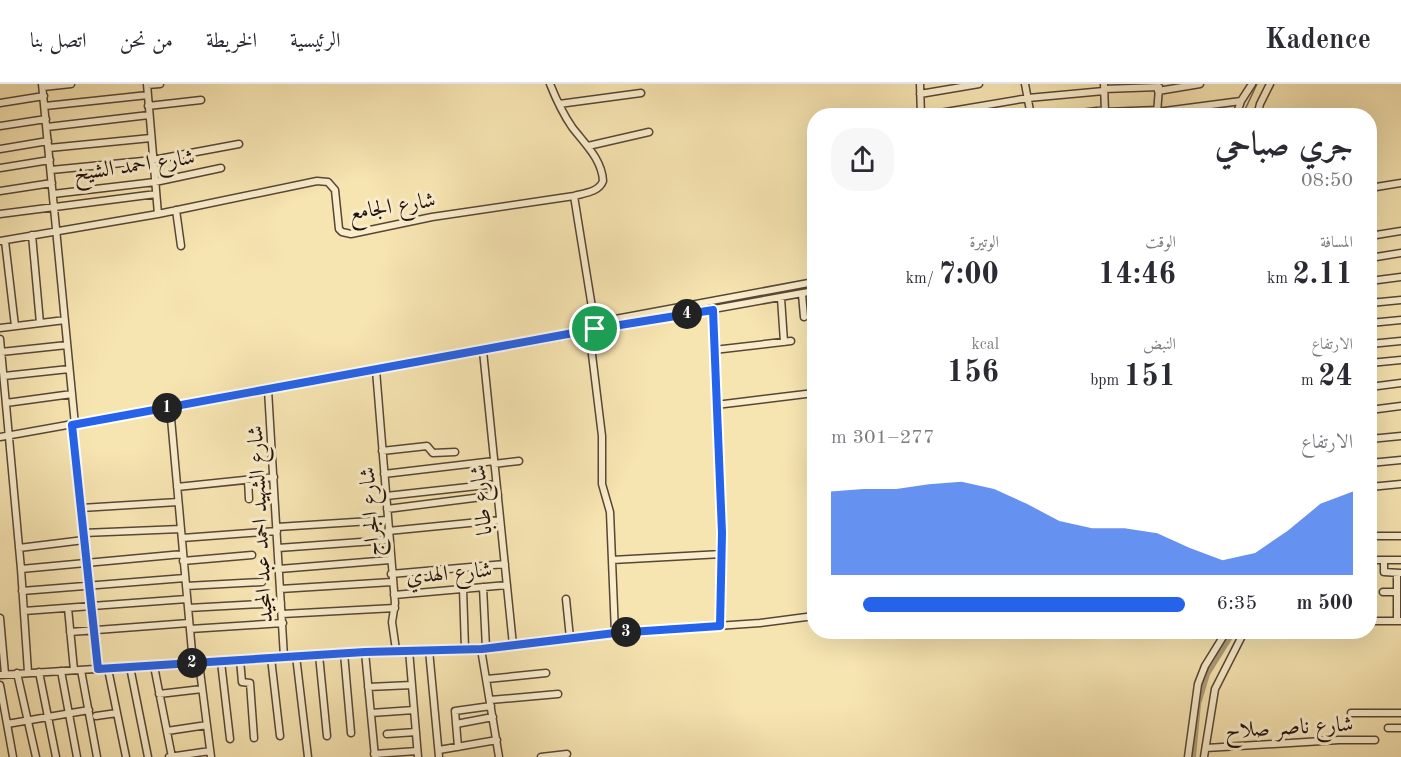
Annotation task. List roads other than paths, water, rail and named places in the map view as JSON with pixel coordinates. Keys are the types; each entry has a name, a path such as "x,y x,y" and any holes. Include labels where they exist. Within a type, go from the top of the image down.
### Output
{"street":[{"path":"70,84 43,86 73,425 98,669"},
{"path":"158,214 147,85 160,84"},
{"name":"شارع الجامع","path":"2,241 158,214 317,181 328,182 334,190 339,228 342,232 351,234 432,217 574,196 593,190 603,183 601,170 588,146 559,104 550,84"},
{"path":"920,84 921,108"},
{"path":"920,94 979,84"},
{"path":"1025,84 1030,108"},
{"path":"969,108 1104,88 1200,84"},
{"path":"1239,108 1252,84"},
{"path":"1259,108 1270,84"},
{"path":"1157,108 1159,87"},
{"path":"1104,88 1105,108"},
{"path":"559,104 641,93"},
{"path":"45,106 148,95"},
{"path":"0,103 44,96"},
{"path":"148,106 201,100"},
{"path":"1192,108 1241,101"},
{"path":"0,126 149,116"},
{"path":"588,146 649,132"},
{"path":"0,149 151,138"},
{"path":"51,170 153,160 239,144"},
{"path":"0,168 50,160"},
{"name":"شارع احمد الشيخ","path":"53,194 155,182 221,168"},
{"path":"0,191 52,183"},
{"path":"1377,187 1401,183"},
{"path":"0,214 156,194"},
{"path":"574,196 593,328 602,436 602,484 610,512 615,633"},
{"path":"176,210 181,246"},
{"path":"1377,235 1401,231"},
{"path":"32,235 40,323"},
{"path":"2,241 15,326"},
{"path":"1377,257 1401,253"},
{"path":"1377,280 1401,277"},
{"path":"0,437 483,351 807,283"},
{"path":"593,328 807,293"},
{"path":"802,294 804,317"},
{"path":"714,350 787,342 781,298"},
{"path":"1377,302 1401,300"},
{"path":"713,310 722,554 720,626"},
{"path":"0,328 65,320"},
{"path":"1377,322 1401,320"},
{"path":"0,339 21,569 27,672"},
{"path":"1377,343 1401,340"},
{"path":"1,356 67,345"},
{"name":"شارع طابا","path":"483,351 513,645"},
{"path":"1377,362 1401,360"},
{"path":"2,378 69,369"},
{"name":"شارع الجراج","path":"376,370 395,608 392,621 396,650"},
{"path":"1377,386 1401,383"},
{"name":"شارع الشهيد احمد عبد المجيد","path":"268,390 284,657"},
{"path":"4,400 72,394"},
{"path":"716,405 807,394"},
{"path":"1377,409 1401,406"},
{"path":"154,666 171,757 211,754 202,689 189,626 170,408"},
{"path":"0,422 8,420"},
{"path":"1377,438 1401,436"},
{"path":"382,451 417,451 427,446 433,453 455,452"},
{"path":"1377,462 1401,460"},
{"path":"384,474 519,461"},
{"path":"177,487 274,477"},
{"path":"248,480 249,499"},
{"path":"386,496 496,484"},
{"path":"1377,486 1401,484"},
{"path":"387,509 498,495"},
{"path":"81,508 178,502"},
{"path":"182,538 387,520"},
{"path":"388,531 500,520"},
{"path":"19,548 84,536 181,529"},
{"path":"1377,536 1401,536"},
{"path":"278,548 389,540"},
{"path":"612,560 722,554"},
{"path":"21,569 87,563 252,555"},
{"path":"279,569 390,560"},
{"path":"1377,560 1401,560"},
{"path":"1377,621 1399,621 1397,592 1399,573 1384,572 1384,560"},
{"path":"391,574 505,564"},
{"path":"22,591 185,579"},
{"path":"186,586 262,582"},
{"path":"280,589 392,582"},
{"name":"شارع الهدي","path":"394,595 507,585"},
{"path":"483,587 484,649 499,757"},
{"path":"464,588 465,649"},
{"path":"1383,592 1397,592"},
{"path":"24,611 187,599"},
{"path":"566,599 570,638"},
{"path":"188,608 281,603"},
{"path":"68,608 74,670"},
{"path":"282,614 395,608"},
{"path":"0,618 2,675 396,650 484,649 615,633 807,617"},
{"path":"70,632 282,623"},
{"path":"1188,757 1198,684 1205,666 1222,639"},
{"path":"1204,757 1215,689 1240,639"},
{"path":"365,652 374,755 417,754 409,650"},
{"path":"429,650 439,753 497,740"},
{"path":"344,653 351,733"},
{"path":"319,655 327,736"},
{"path":"296,656 308,757"},
{"path":"271,658 280,736"},
{"path":"240,660 242,682 250,683 254,738"},
{"path":"221,662 230,739"},
{"path":"130,667 148,757"},
{"path":"108,669 126,757"},
{"path":"81,670 98,757"},
{"path":"61,671 77,757"},
{"path":"39,672 56,757"},
{"path":"17,673 36,757"},
{"path":"487,679 546,673"},
{"path":"368,687 412,684"},
{"path":"0,685 14,757"},
{"path":"159,694 202,689"},
{"path":"458,747 455,711 491,703 558,694"},
{"path":"7,724 89,710"},
{"path":"371,713 414,710"},
{"path":"96,716 117,713"},
{"path":"1351,713 1401,713"},
{"path":"456,723 493,717"},
{"path":"167,731 207,725"},
{"path":"1388,728 1401,728"},
{"path":"387,734 416,732"},
{"name":"شارع ناصر صلاح","path":"1206,748 1375,740"},
{"path":"541,757 567,754"}],"waterway":[{"path":"1246,108 1257,84"},
{"path":"1193,757 1198,704 1207,674 1229,639"}]}
